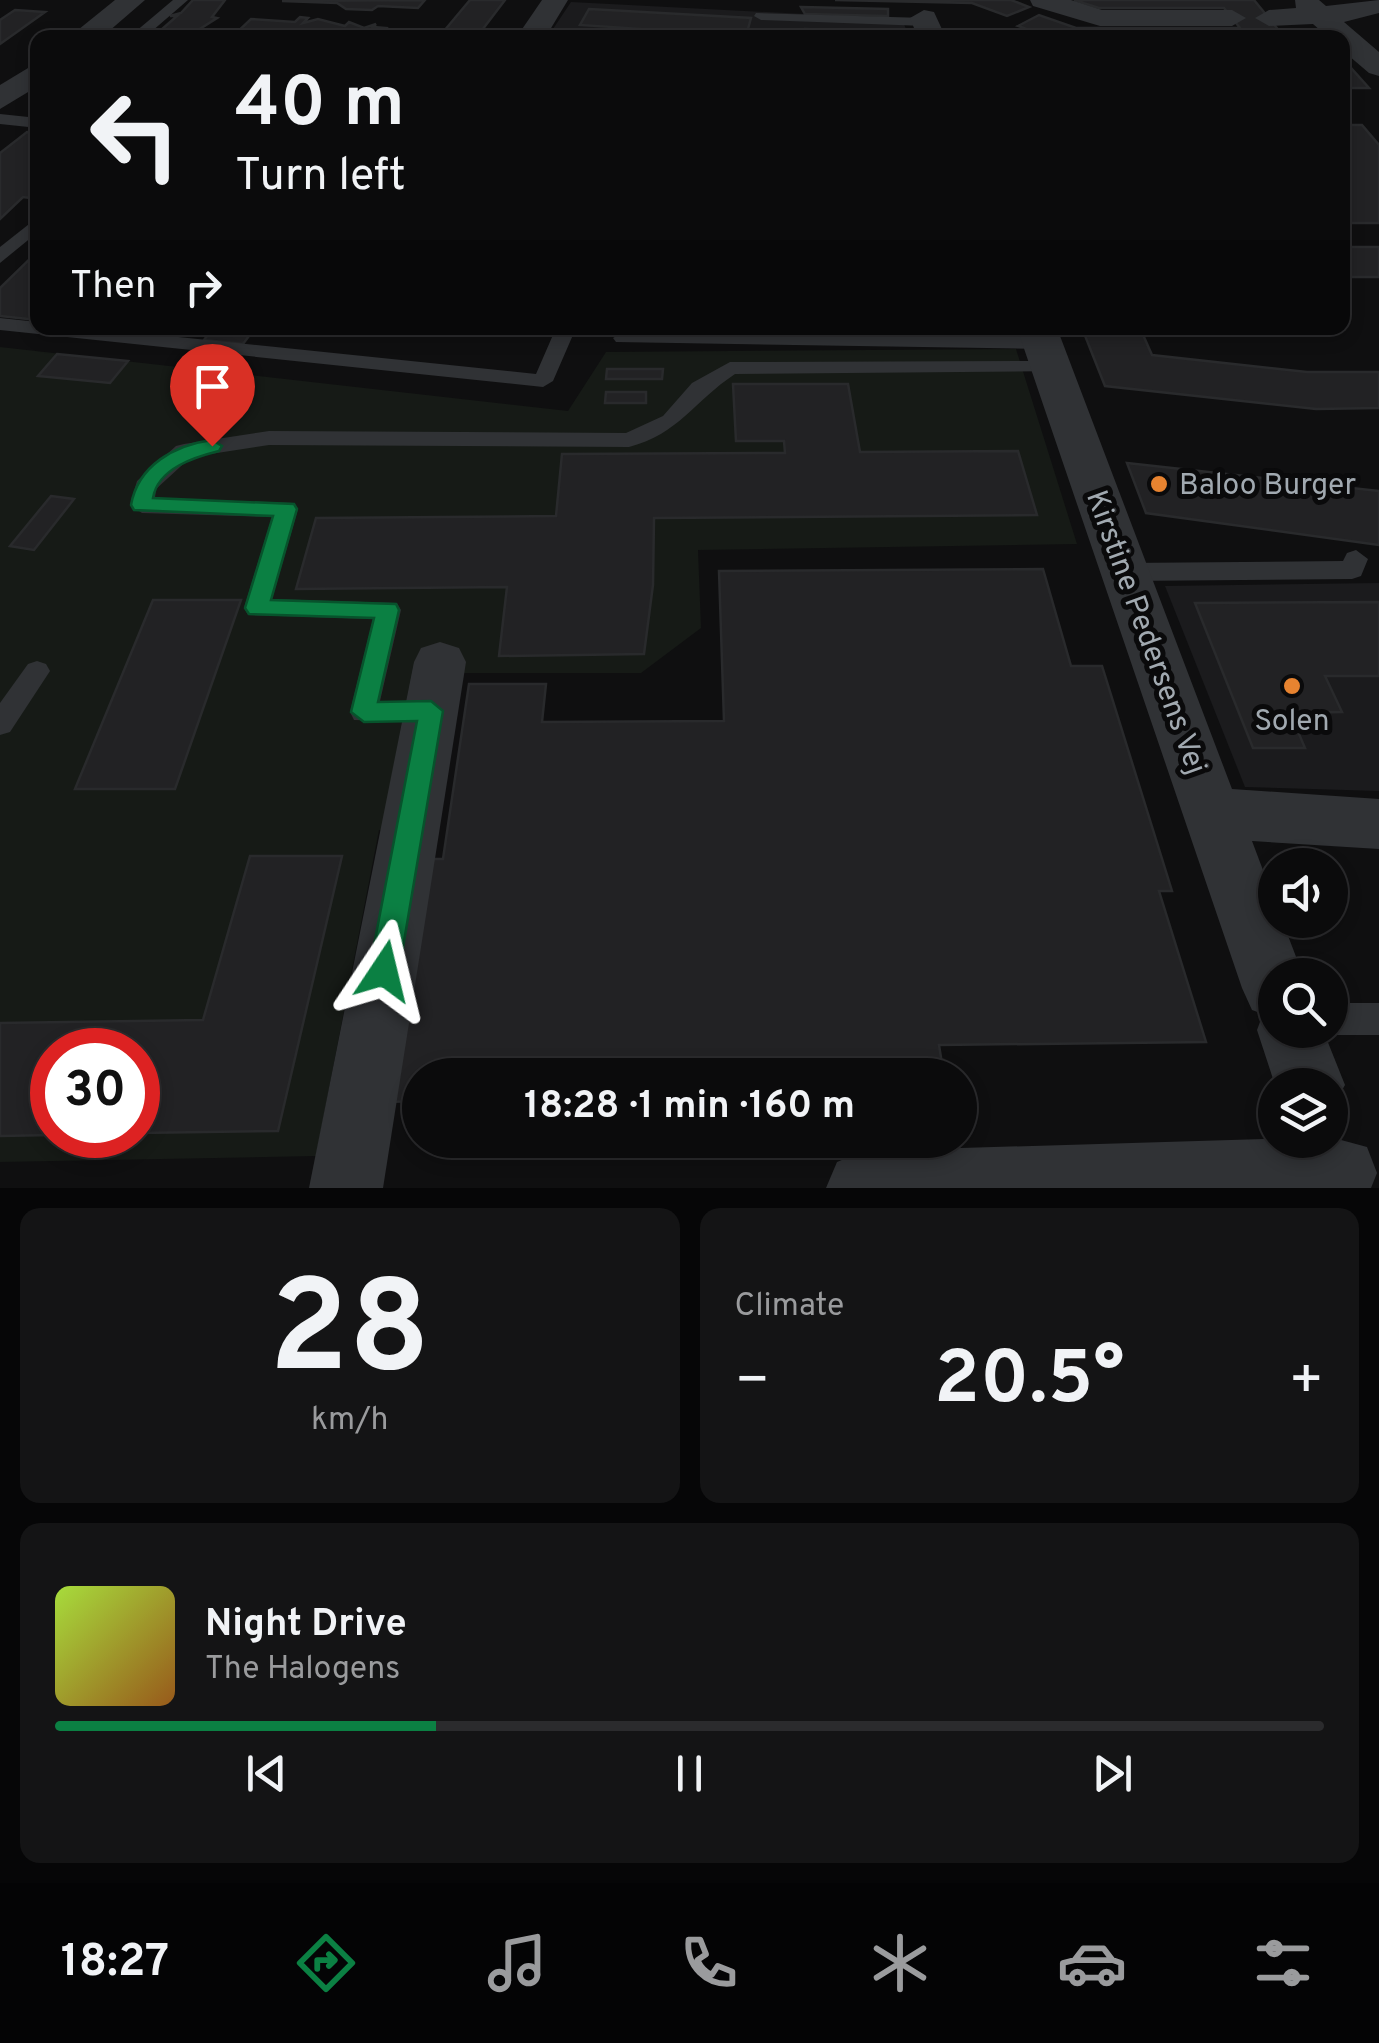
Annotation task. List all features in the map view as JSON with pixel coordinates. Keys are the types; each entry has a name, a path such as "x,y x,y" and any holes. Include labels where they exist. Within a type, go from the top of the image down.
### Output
{"street":[{"path":"93,30 132,0"},
{"path":"535,30 555,0"},
{"path":"1043,0 1100,18 1232,18"},
{"path":"1269,18 1311,8 1357,13 1379,2"},
{"path":"1311,8 1338,30"},
{"path":"1350,40 1375,61"},
{"path":"0,66 30,69"},
{"path":"0,100 30,76"},
{"path":"0,100 30,102"},
{"name":"Kirstine Pedersens Vej","path":"1044,346 1264,958"},
{"path":"346,1188 435,686"},
{"name":"Kirstine Pedersens Vej","path":"1212,813 1379,824"},
{"path":"862,1188 1339,1167"}],"lane":[{"path":"145,30 181,0"},
{"path":"762,16 927,26"},
{"path":"0,119 30,121"},
{"path":"0,257 30,229"},
{"path":"0,324 30,327"},
{"path":"105,335 543,381 563,335"},
{"path":"623,338 1044,346"},
{"path":"435,686 364,712 388,610 257,608 286,509 142,505 145,486 184,450 269,438 629,440 671,421 699,388 730,368 1044,346"},
{"path":"1125,572 1352,570 1356,559"},
{"path":"0,724 37,671"},
{"path":"1348,1020 1379,1019"}],"shaded area":[{"path":"571,2 902,19 906,30 552,30"},
{"path":"0,347 568,411 606,352 1016,349 1077,544 698,550 701,628 641,673 452,673 431,827 379,830 316,1156 0,1162"},
{"name":"Solen","path":"1379,583 1379,791 1245,787 1165,586"}],"building":[{"path":"193,0 225,0 212,17 217,18 198,30 161,30 177,16 170,16 181,13"},
{"path":"425,0 418,8 378,6 372,10 346,9 337,3 282,1"},
{"path":"470,0 505,0 482,30 445,30"},
{"path":"835,0 1011,0 1029,7 1007,16 972,3"},
{"path":"1074,0 1254,0 1278,30 1029,30 1018,26 1039,15 1076,28 1240,28 1224,8 1099,8"},
{"path":"801,7 888,9 888,16 805,14"},
{"path":"589,9 751,18 748,30 580,25"},
{"path":"15,10 45,12 0,44 0,20"},
{"path":"300,17 308,18 303,23 318,19 345,26 349,22 364,28 376,24 373,27 386,28 239,30 251,19 295,22"},
{"path":"1350,67 1369,88 1350,88"},
{"path":"1350,125 1362,125 1379,145 1379,223 1350,223"},
{"path":"30,132 30,198 23,197 0,219 0,153"},
{"path":"1350,247 1379,247 1379,277 1350,277"},
{"path":"30,259 30,319 0,316 0,288"},
{"path":"208,335 250,335 243,344 204,340"},
{"path":"1085,335 1143,335 1152,355 1307,372 1379,372 1379,408 1316,409 1105,386"},
{"path":"57,354 128,361 110,383 38,376"},
{"path":"607,369 663,369 662,379 606,379"},
{"path":"733,384 848,384 860,452 1018,451 1037,515 654,518 653,585 644,654 499,656 507,587 296,589 316,518 556,516 562,454 785,453 784,441 736,441"},
{"path":"606,392 646,392 646,403 605,403"},
{"path":"1127,463 1379,491 1379,545 1146,513"},
{"path":"51,496 74,499 34,550 10,546"},
{"path":"1043,569 1071,666 1102,666 1172,891 1159,891 1206,1042 939,1045 941,1058 402,1058 402,1102 386,1102 425,859 443,859 469,684 546,684 542,722 724,721 719,571"},
{"path":"153,600 241,600 175,789 75,789"},
{"path":"1379,602 1379,676 1325,676 1342,712 1290,713 1305,748 1253,748 1195,603"},
{"path":"250,856 342,856 278,1131 160,1133 160,1028 30,1028 30,1135 0,1136 0,1023 203,1020"}],"place":[{"name":"Baloo Burger","path":"1159,484"},
{"name":"Solen","path":"1292,686"}],"route":[{"path":"212,446 184,450 145,486 142,505 229,511 286,509 257,608 388,610 364,712 431,711 384,971"}]}
